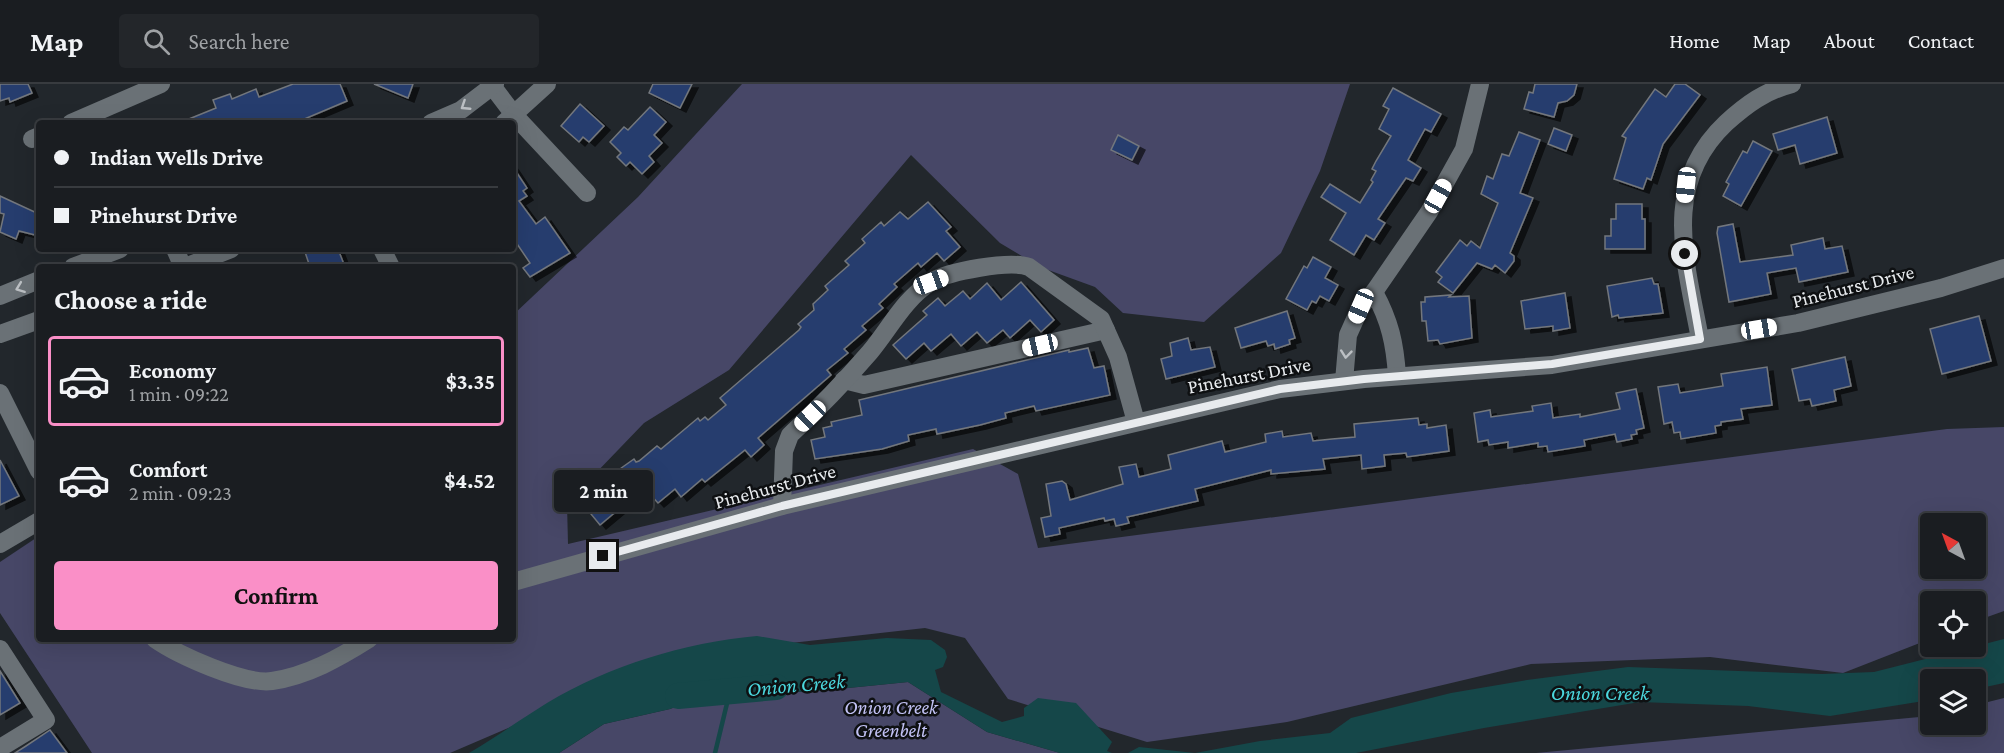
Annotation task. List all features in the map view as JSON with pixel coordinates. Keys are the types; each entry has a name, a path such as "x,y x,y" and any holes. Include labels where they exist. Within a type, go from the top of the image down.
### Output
{"street":[{"path":"78,120 161,84"},
{"path":"438,120 460,110 494,85 510,119 547,84"},
{"path":"1344,381 1348,335 1361,306 1374,292 1429,212 1464,149 1480,84"},
{"path":"1700,339 1681,231 1686,185 1700,154 1718,130 1749,101 1775,88 1792,84"},
{"path":"516,125 587,193"},
{"path":"82,264 112,252"},
{"path":"192,264 223,252"},
{"path":"782,506 784,451 790,435 872,350 905,305 931,282 957,272 1018,263 1029,267 1101,319 1118,357 1136,422"},
{"name":"Pinehurst Drive","path":"516,581 782,506 1280,389 1397,376 1552,364 1798,323 1941,288 2004,268"},
{"path":"0,296 36,281"},
{"path":"1374,292 1387,315 1395,341 1397,376"},
{"path":"0,334 36,321"},
{"path":"844,380 864,385 1106,330"},
{"path":"0,393 36,465"},
{"path":"0,544 36,523"},
{"path":"159,642 168,648 236,676 270,681 330,663 364,642"},
{"path":"0,649 46,720 0,748"}],"green space":[{"path":"742,84 1350,84 1320,171 1281,253 1204,322 1123,313 1095,287 1040,267 1000,243 911,155 729,370 644,423 567,503 568,544 973,449 1018,474 1038,548 1947,429 2004,427 2004,611 1986,617 1986,591 1920,591 1920,643 1843,673 1710,657 1531,664 1287,722 1147,742 1008,699 965,638 925,628 676,656 450,753 92,753 0,613 0,562 36,538 36,642 516,642 516,312 638,197"},
{"name":"Onion Creek Greenbelt","path":"908,682 987,732 1060,753 559,753 604,724 670,709 721,689 808,692"},
{"path":"2004,698 2004,753 1536,753 1920,717 1920,735 1986,735 1986,702"}],"water":[{"path":"757,636 810,645 887,638 931,640 945,650 947,657 943,667 935,670 941,692 1002,722 1024,716 1024,708 1038,698 1076,703 1112,742 1107,751 1112,753 1060,753 987,732 908,682 808,692 721,689 670,709 604,724 559,753 469,753 547,703 596,677 675,650"},
{"path":"2004,639 2004,683 1986,687 1986,669 1920,669 1920,702 1830,716 1748,706 1640,702 1484,728 1356,753 1195,753 1260,741 1330,733 1351,718 1451,693 1527,680 1628,667 1822,674 1874,672 1933,657 1986,657 1986,644"},
{"path":"1139,747 1195,753 1128,753"}],"building":[{"path":"0,84 28,84 32,93 10,102 9,98 0,101"},
{"path":"293,84 340,84 347,101 302,120 186,120 216,108 213,100 230,94 232,99 256,89 259,97"},
{"path":"374,84 413,84 408,98"},
{"path":"653,84 692,84 680,108 649,93"},
{"path":"1535,84 1577,84 1574,95 1567,101 1558,103 1554,117 1524,109 1529,92 1533,93"},
{"path":"1675,84 1685,84 1700,95 1663,144 1651,180 1647,178 1643,189 1614,179 1626,138 1622,136 1655,89 1666,97"},
{"path":"1393,88 1441,114 1431,132 1425,129 1408,160 1421,168 1413,181 1406,178 1378,219 1385,223 1374,240 1366,235 1354,255 1330,240 1346,213 1321,197 1330,184 1360,203 1373,182 1371,180 1376,171 1372,169 1391,136 1379,129 1389,109 1383,106"},
{"path":"580,104 604,126 589,142 583,137 579,142 561,126"},
{"path":"650,107 666,122 654,135 662,143 649,156 654,162 642,174 630,162 626,166 617,157 621,153 610,142 624,127 628,130"},
{"path":"1827,117 1837,153 1800,164 1795,145 1778,150 1773,134"},
{"path":"1554,128 1572,135 1566,151 1548,144"},
{"path":"1519,132 1540,140 1520,193 1533,198 1510,253 1514,256 1514,261 1505,273 1495,265 1492,269 1477,263 1453,293 1438,282 1442,277 1436,272 1460,240 1467,246 1471,241 1480,248 1498,203 1481,194 1487,176 1493,179 1502,154 1509,156"},
{"path":"1118,135 1139,146 1132,160 1111,150"},
{"path":"1753,141 1772,151 1741,206 1723,196 1729,184 1726,182 1743,151 1747,153"},
{"path":"516,172 527,188 523,191 527,196 519,201 536,224 545,217 570,253 530,277 523,268 530,263 516,242"},
{"path":"0,196 36,213 36,235 19,231 16,239 0,232 4,214 0,213"},
{"path":"928,202 951,227 946,231 960,247 944,261 937,253 921,267 918,263 894,284 897,287 879,304 883,308 862,326 866,330 844,349 848,353 827,370 831,375 758,438 764,445 751,457 745,450 705,482 702,479 681,497 675,489 658,503 648,492 628,509 624,505 600,525 582,503 596,491 593,488 634,459 636,462 639,461 657,446 661,449 698,418 700,421 705,417 708,420 726,405 720,398 799,330 801,327 798,324 814,310 813,304 828,290 825,286 849,265 845,261 865,243 862,239 881,222 884,226 900,212 908,219"},
{"path":"1616,204 1642,204 1642,219 1645,219 1645,249 1605,249 1605,236 1611,236 1611,219 1616,219"},
{"path":"1733,224 1740,262 1793,255 1791,245 1823,238 1825,249 1842,246 1848,272 1799,282 1796,268 1767,273 1771,294 1729,302 1717,233 1718,227"},
{"path":"305,252 339,252 344,264 309,264"},
{"path":"1313,257 1331,267 1325,278 1338,285 1329,301 1320,296 1316,303 1312,301 1307,310 1286,299 1304,266 1307,268"},
{"path":"1652,278 1654,284 1658,284 1663,313 1612,317 1607,286"},
{"path":"1021,282 1054,320 1041,332 1030,320 1010,338 1003,330 987,343 977,332 961,346 951,334 931,351 924,343 906,359 893,345 927,315 923,311 938,298 945,306 963,291 970,299 987,283 1001,300"},
{"path":"1565,293 1570,328 1553,331 1553,326 1525,329 1521,301"},
{"path":"1451,295 1449,297 1469,296 1472,338 1440,344 1438,340 1428,341 1426,321 1422,321 1421,302 1425,302 1425,297"},
{"path":"1287,311 1295,338 1289,340 1290,344 1275,349 1274,344 1268,346 1266,341 1241,348 1235,328"},
{"path":"1979,316 1991,361 1942,374 1930,329"},
{"path":"1188,338 1191,350 1210,347 1215,367 1166,379 1161,359 1172,356 1170,343"},
{"path":"1088,348 1094,368 1104,366 1110,395 1036,411 1034,406 1005,413 1006,418 980,425 937,434 936,429 908,435 909,441 882,449 815,459 811,440 825,437 823,428 832,426 831,422 862,415 859,400 1069,350 1069,352"},
{"path":"1845,357 1851,386 1834,390 1836,401 1812,406 1810,399 1799,401 1792,369"},
{"path":"1767,367 1772,405 1741,409 1743,419 1721,422 1721,425 1715,426 1716,433 1681,439 1680,432 1674,433 1672,422 1664,424 1658,387 1678,384 1680,393 1723,386 1721,374"},
{"path":"1636,389 1644,428 1636,430 1637,434 1631,435 1632,439 1617,442 1615,434 1584,440 1585,446 1548,452 1547,446 1538,447 1538,443 1508,448 1508,442 1489,445 1488,440 1478,442 1474,413 1490,410 1491,417 1533,411 1532,406 1551,403 1553,418 1580,414 1580,417 1620,409 1616,393"},
{"path":"1418,418 1419,425 1427,424 1427,428 1446,425 1449,451 1407,457 1406,453 1384,455 1385,466 1362,469 1361,455 1323,459 1325,469 1271,474 1271,470 1195,489 1198,501 1127,517 1129,523 1116,526 1114,519 1105,521 1104,518 1059,528 1060,534 1045,537 1041,518 1051,516 1046,484 1062,481 1066,484 1070,500 1123,484 1119,467 1136,464 1139,477 1171,469 1168,455 1222,441 1225,452 1266,442 1265,434 1282,431 1283,437 1311,433 1313,441 1355,437 1354,424"},
{"path":"0,460 19,496 0,505"},
{"path":"0,671 20,703 0,715"},
{"path":"50,730 67,753 15,753 26,746"}],"waterway":[{"name":"Onion Creek","path":"678,696 776,687"},
{"path":"715,753 730,691"}],"route":[{"path":"603,556 782,506 1280,389 1364,379 1552,364 1700,339 1685,254"}]}
